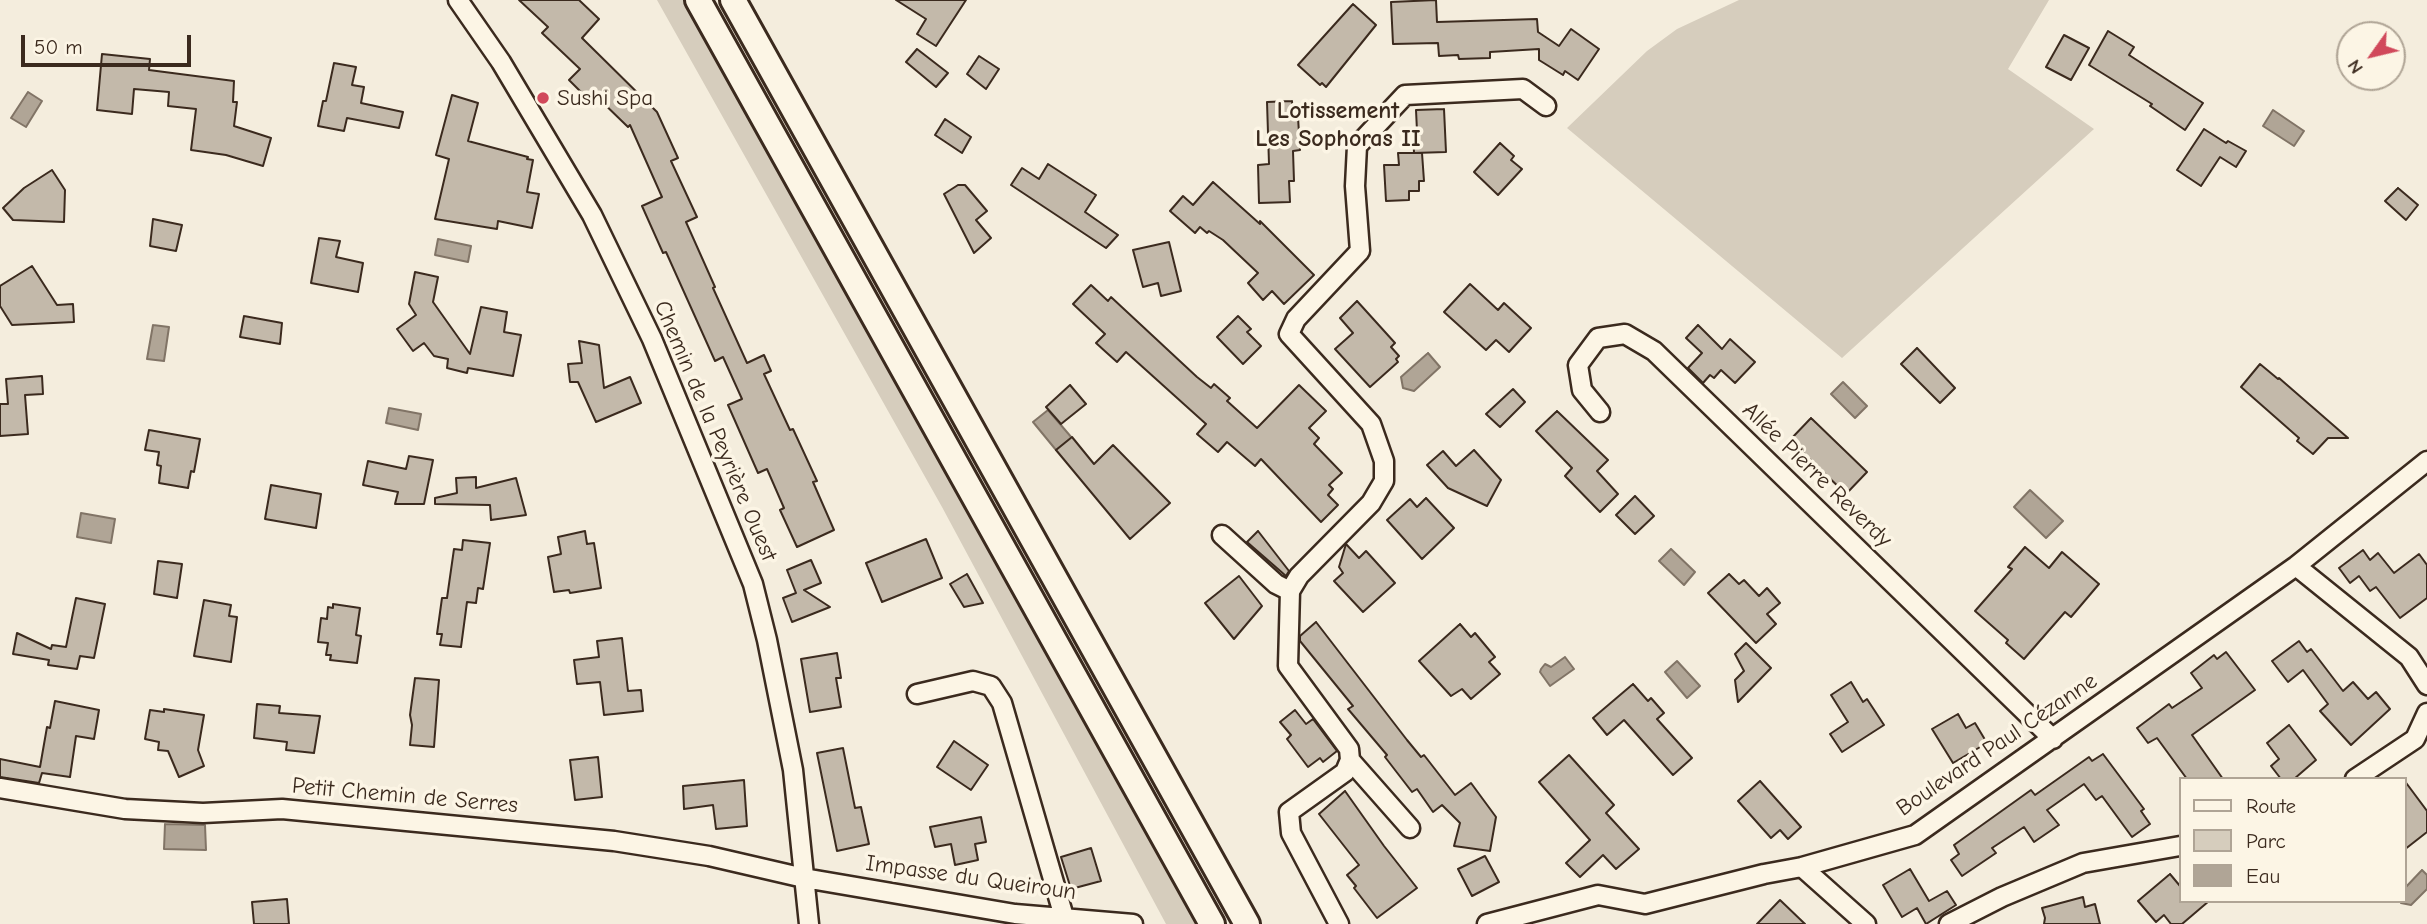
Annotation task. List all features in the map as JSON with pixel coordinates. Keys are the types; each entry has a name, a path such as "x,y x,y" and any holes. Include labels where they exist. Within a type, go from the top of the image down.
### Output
{"main road":[{"path":"698,0 1212,924"},
{"path":"733,0 1247,924"}],"street":[{"name":"Chemin de la Peyrière Ouest","path":"458,0 501,62 593,215 652,340 753,584 793,770 809,924"},
{"path":"1339,924 1291,833 1289,812 1345,772 1350,760 1349,749 1288,666 1290,591 1299,576 1371,503 1384,481 1384,461 1371,424 1289,334 1296,319 1360,251 1355,186 1357,146 1405,95 1523,89 1546,106"},
{"name":"Allée Pierre Reverdy","path":"1600,412 1582,390 1578,365 1598,338 1625,334 1654,351 2053,739"},
{"name":"Boulevard Paul Cézanne","path":"1487,924 1598,895 1645,904 1763,874 1802,867 1915,835 2296,566 2427,461"},
{"path":"1222,535 1276,584 1290,591"},
{"path":"2296,566 2409,657 2427,685"},
{"path":"917,694 974,681 991,686 1002,703 1064,916"},
{"path":"2358,777 2415,739 2427,713"},
{"path":"1350,760 1410,828"},
{"name":"Petit Chemin de Serres","path":"0,789 125,809 203,813 282,809 589,838 709,856 804,878"},
{"path":"1949,924 2002,897 2083,863 2178,846"},
{"path":"1802,867 1866,924"},
{"name":"Impasse du Queiroun","path":"804,878 1015,914 1064,916 1133,924"}],"green space":[{"path":"657,0 683,0 1197,924 1166,924 942,507"},
{"path":"1739,0 2049,0 2008,69 2094,129 1842,358 1567,128 1647,51 1677,29"}],"water":[{"path":"28,92 42,101 26,127 11,118"},
{"path":"2273,110 2304,131 2294,146 2263,126"},
{"path":"438,239 471,246 468,262 435,255"},
{"path":"153,325 169,327 164,361 147,359"},
{"path":"1428,353 1440,367 1414,391 1403,388 1401,377"},
{"path":"1843,382 1867,406 1855,418 1831,394"},
{"path":"389,408 421,414 418,430 386,423"},
{"path":"1048,410 1072,438 1056,450 1033,422"},
{"path":"2030,490 2063,521 2046,538 2014,507"},
{"path":"81,513 115,519 111,543 77,537"},
{"path":"1671,549 1695,572 1684,585 1659,561"},
{"path":"1565,657 1574,669 1550,686 1540,672 1541,669 1545,664 1551,667"},
{"path":"1677,661 1700,686 1687,698 1665,672"},
{"path":"165,824 205,825 206,850 164,849"},
{"path":"2422,870 2427,875 2427,889 2411,905 2401,903 2406,903 2406,887"}],"building":[{"path":"519,0 579,0 599,19 582,38 657,112 678,158 671,161 697,217 686,222 715,287 713,288 747,363 764,355 771,371 764,374 817,481 813,482 834,530 797,547 780,510 784,508 767,469 758,473 728,405 742,399 723,357 715,361 666,252 663,253 642,206 662,197 630,125 628,127 595,95 590,101 569,80 580,69 542,33 548,27"},
{"path":"896,0 966,0 936,46 917,34 926,19"},
{"path":"1436,0 1437,22 1537,19 1538,32 1559,46 1571,29 1599,49 1578,80 1565,71 1563,75 1539,60 1539,49 1490,52 1490,58 1459,59 1458,55 1439,56 1438,43 1393,44 1391,2"},
{"path":"1353,4 1376,25 1326,87 1322,83 1320,85 1298,65"},
{"path":"2108,31 2134,47 2129,55 2203,103 2185,130 2150,106 2152,104 2089,65"},
{"path":"2064,35 2089,48 2071,80 2046,67"},
{"path":"917,49 948,73 936,87 906,62"},
{"path":"102,54 150,59 149,70 234,81 233,102 237,102 234,126 271,138 263,166 226,155 191,150 196,109 168,106 169,92 134,89 132,114 97,110"},
{"path":"979,56 999,69 986,89 967,74"},
{"path":"334,63 356,67 352,85 364,87 361,103 403,112 399,128 347,118 344,131 318,126"},
{"path":"452,95 478,103 468,141 533,160 527,192 539,194 532,228 498,221 497,229 435,219 449,159 436,155"},
{"path":"1292,101 1293,117 1298,117 1300,150 1293,151 1294,181 1289,181 1290,202 1259,203 1258,165 1269,164 1267,102"},
{"path":"1444,109 1446,152 1414,153 1416,110"},
{"path":"945,119 971,137 962,153 935,135"},
{"path":"2204,129 2226,143 2228,141 2246,151 2236,167 2220,157 2201,186 2177,170"},
{"path":"1500,143 1514,156 1511,160 1522,169 1498,195 1474,172"},
{"path":"1398,153 1422,153 1424,181 1419,181 1419,191 1409,191 1409,200 1386,201 1384,165 1399,165"},
{"path":"1048,164 1096,195 1085,212 1118,235 1106,248 1011,185 1022,168 1039,179"},
{"path":"52,170 65,190 64,222 13,220 3,208 24,188"},
{"path":"1213,182 1260,224 1260,221 1314,275 1284,304 1272,291 1263,300 1248,283 1258,273 1223,240 1200,227 1195,233 1170,211 1183,196 1193,205"},
{"path":"958,185 965,185 987,211 976,220 991,238 974,253 944,194"},
{"path":"2398,188 2418,205 2406,220 2385,201"},
{"path":"153,219 182,225 176,251 150,246"},
{"path":"319,238 340,241 336,257 363,263 358,292 311,283"},
{"path":"1169,242 1181,291 1161,296 1158,283 1143,287 1133,250"},
{"path":"32,266 57,305 73,304 74,322 12,325 0,306 0,286"},
{"path":"415,272 438,277 433,302 470,354 481,307 507,312 504,332 521,335 513,376 468,368 467,373 447,368 448,359 434,356 424,343 413,351 397,329 416,315 409,304"},
{"path":"1470,284 1498,310 1504,303 1531,328 1509,352 1496,340 1486,350 1444,312"},
{"path":"1091,285 1108,301 1111,297 1197,377 1211,388 1214,384 1230,398 1227,401 1257,428 1299,385 1326,411 1309,428 1319,438 1314,444 1342,473 1329,485 1333,489 1328,495 1338,505 1321,522 1261,459 1255,466 1227,442 1218,452 1197,434 1206,424 1126,352 1117,362 1096,343 1105,334 1073,304"},
{"path":"1357,301 1395,343 1391,347 1399,356 1396,359 1398,362 1370,387 1335,349 1353,333 1340,318"},
{"path":"244,316 282,323 280,344 240,337"},
{"path":"1238,316 1251,329 1247,332 1261,346 1243,364 1217,337"},
{"path":"1698,325 1722,349 1730,339 1755,362 1735,383 1721,370 1714,378 1710,375 1703,383 1688,368 1702,353 1686,338"},
{"path":"579,341 599,345 604,388 630,377 641,403 596,422 578,382 570,382 568,364 582,363"},
{"path":"1917,348 1955,388 1940,403 1901,364"},
{"path":"2260,364 2348,438 2328,438 2313,454 2297,441 2299,438 2241,387"},
{"path":"42,376 43,394 25,395 28,434 0,436 0,404 8,404 6,379"},
{"path":"1070,385 1086,404 1061,424 1046,407"},
{"path":"1513,389 1525,402 1500,427 1486,414"},
{"path":"1557,411 1608,460 1597,471 1618,494 1600,512 1565,476 1572,468 1536,431"},
{"path":"1811,418 1867,472 1846,494 1790,440"},
{"path":"149,430 200,439 188,488 159,483 159,452 145,450"},
{"path":"1072,437 1094,464 1113,445 1170,503 1130,539 1056,450"},
{"path":"1474,450 1501,480 1487,506 1448,488 1427,465 1443,451 1456,466"},
{"path":"409,456 433,460 424,504 395,504 398,492 363,485 368,461 406,469"},
{"path":"476,477 476,488 516,478 526,515 491,520 490,505 435,504 435,498 457,493 456,478"},
{"path":"271,485 321,494 316,528 265,519"},
{"path":"1635,496 1654,516 1635,534 1616,515"},
{"path":"1426,498 1454,528 1422,559 1387,520 1410,499 1417,507"},
{"path":"585,531 587,544 594,543 601,588 570,593 569,590 554,592 548,557 561,554 558,537"},
{"path":"1258,531 1289,571 1286,576 1247,542"},
{"path":"926,539 942,578 882,602 866,563"},
{"path":"463,540 490,543 483,589 478,588 476,603 467,602 461,647 440,645 442,634 437,634 442,598 447,598 454,549 462,550"},
{"path":"1346,544 1359,558 1366,551 1395,583 1363,612 1334,581 1343,573 1339,567"},
{"path":"2025,547 2049,568 2062,552 2099,584 2071,617 2065,612 2024,659 2006,643 2008,640 1975,611 2012,569 2008,567"},
{"path":"2363,550 2370,560 2378,553 2394,573 2419,554 2427,565 2427,598 2400,618 2376,587 2370,591 2359,576 2350,583 2339,568"},
{"path":"811,560 821,583 804,590 830,607 792,622 783,598 796,593 787,570"},
{"path":"158,561 182,564 177,598 154,594"},
{"path":"967,574 983,603 964,607 950,584"},
{"path":"1729,574 1739,584 1744,580 1759,596 1767,588 1780,603 1767,614 1776,624 1756,643 1708,593"},
{"path":"1239,576 1262,606 1234,639 1205,603"},
{"path":"76,598 105,604 94,658 80,656 77,669 48,665 49,660 13,654 17,633 51,649 52,645 66,647"},
{"path":"204,600 231,605 229,616 237,617 231,662 194,656"},
{"path":"333,604 360,608 356,635 361,636 357,663 330,660 331,655 326,655 328,643 318,642 321,618 327,619 328,607 333,608"},
{"path":"1316,622 1407,740 1421,757 1424,755 1455,795 1471,783 1496,817 1490,851 1454,846 1460,823 1442,805 1433,812 1417,789 1412,792 1385,757 1387,755 1348,709 1353,706 1300,641 1300,636"},
{"path":"1460,624 1471,637 1475,633 1495,657 1489,662 1500,674 1471,699 1462,689 1451,696 1419,661"},
{"path":"622,638 628,691 641,690 643,711 604,715 600,682 577,684 574,660 599,657 597,641"},
{"path":"2299,641 2307,652 2311,649 2343,691 2353,682 2368,699 2376,692 2390,709 2351,745 2320,711 2328,704 2303,670 2288,682 2272,661"},
{"path":"1746,643 1771,668 1738,702 1735,680 1744,671 1735,654"},
{"path":"2226,652 2255,690 2192,735 2222,777 2186,777 2157,738 2148,743 2137,728 2169,704 2172,708 2202,688 2191,673 2214,655 2217,659"},
{"path":"837,653 841,678 836,678 841,707 810,712 801,659"},
{"path":"415,678 439,680 434,747 410,745 410,715"},
{"path":"1851,682 1863,702 1867,699 1884,725 1842,752 1830,734 1848,722 1831,695"},
{"path":"1633,684 1648,701 1651,698 1664,713 1657,719 1692,758 1673,775 1624,720 1607,735 1593,718"},
{"path":"55,701 99,710 94,739 76,736 70,777 42,773 39,783 0,777 0,759 40,767"},
{"path":"257,704 280,706 279,713 320,716 314,753 286,750 287,742 254,738"},
{"path":"164,709 204,715 198,750 204,766 179,777 168,751 158,750 159,742 145,739 150,710 164,712"},
{"path":"1295,710 1306,724 1313,719 1337,751 1323,762 1320,758 1308,767 1287,739 1291,735 1280,722"},
{"path":"1958,714 1966,728 1975,723 1987,743 1953,763 1932,729"},
{"path":"2289,725 2316,760 2296,777 2279,777 2271,766 2279,759 2267,743"},
{"path":"954,741 988,765 971,790 937,767"},
{"path":"843,748 855,808 861,807 869,844 837,851 817,753"},
{"path":"2103,754 2144,809 2141,811 2150,824 2132,837 2102,796 2096,800 2084,784 2047,810 2059,825 2034,842 2024,827 1992,848 1996,853 1962,876 1951,860 1959,854 1954,845 2031,790 2035,795 2089,757 2092,761"},
{"path":"1569,755 1614,805 1606,813 1639,849 1616,869 1603,855 1580,877 1566,863 1590,840 1539,782"},
{"path":"598,757 602,797 575,800 570,760"},
{"path":"744,780 747,826 716,829 713,805 684,809 683,786"},
{"path":"1760,781 1801,827 1788,839 1780,830 1771,838 1738,801"},
{"path":"2406,783 2427,811 2427,832 2406,848"},
{"path":"1345,791 1417,888 1377,918 1347,875 1359,865 1319,814"},
{"path":"981,817 986,842 975,844 978,860 955,865 951,844 935,847 930,827"},
{"path":"1091,848 1101,881 1071,889 1061,857"},
{"path":"1485,856 1499,882 1472,896 1458,869"},
{"path":"1910,869 1929,901 1947,891 1956,905 1926,924 1917,908 1902,917 1883,885"},
{"path":"2170,874 2178,884 2178,903 2207,903 2182,924 2171,924 2164,915 2156,922 2138,901"},
{"path":"2083,897 2085,907 2095,904 2100,924 2044,924 2042,908"},
{"path":"287,899 289,924 254,924 252,902"},
{"path":"1780,900 1805,924 1757,924"}],"place":[{"name":"Sushi Spa","path":"543,98"}],"district":[{"name":"Lotissement Les Sophoras II","path":"1338,125"}]}
